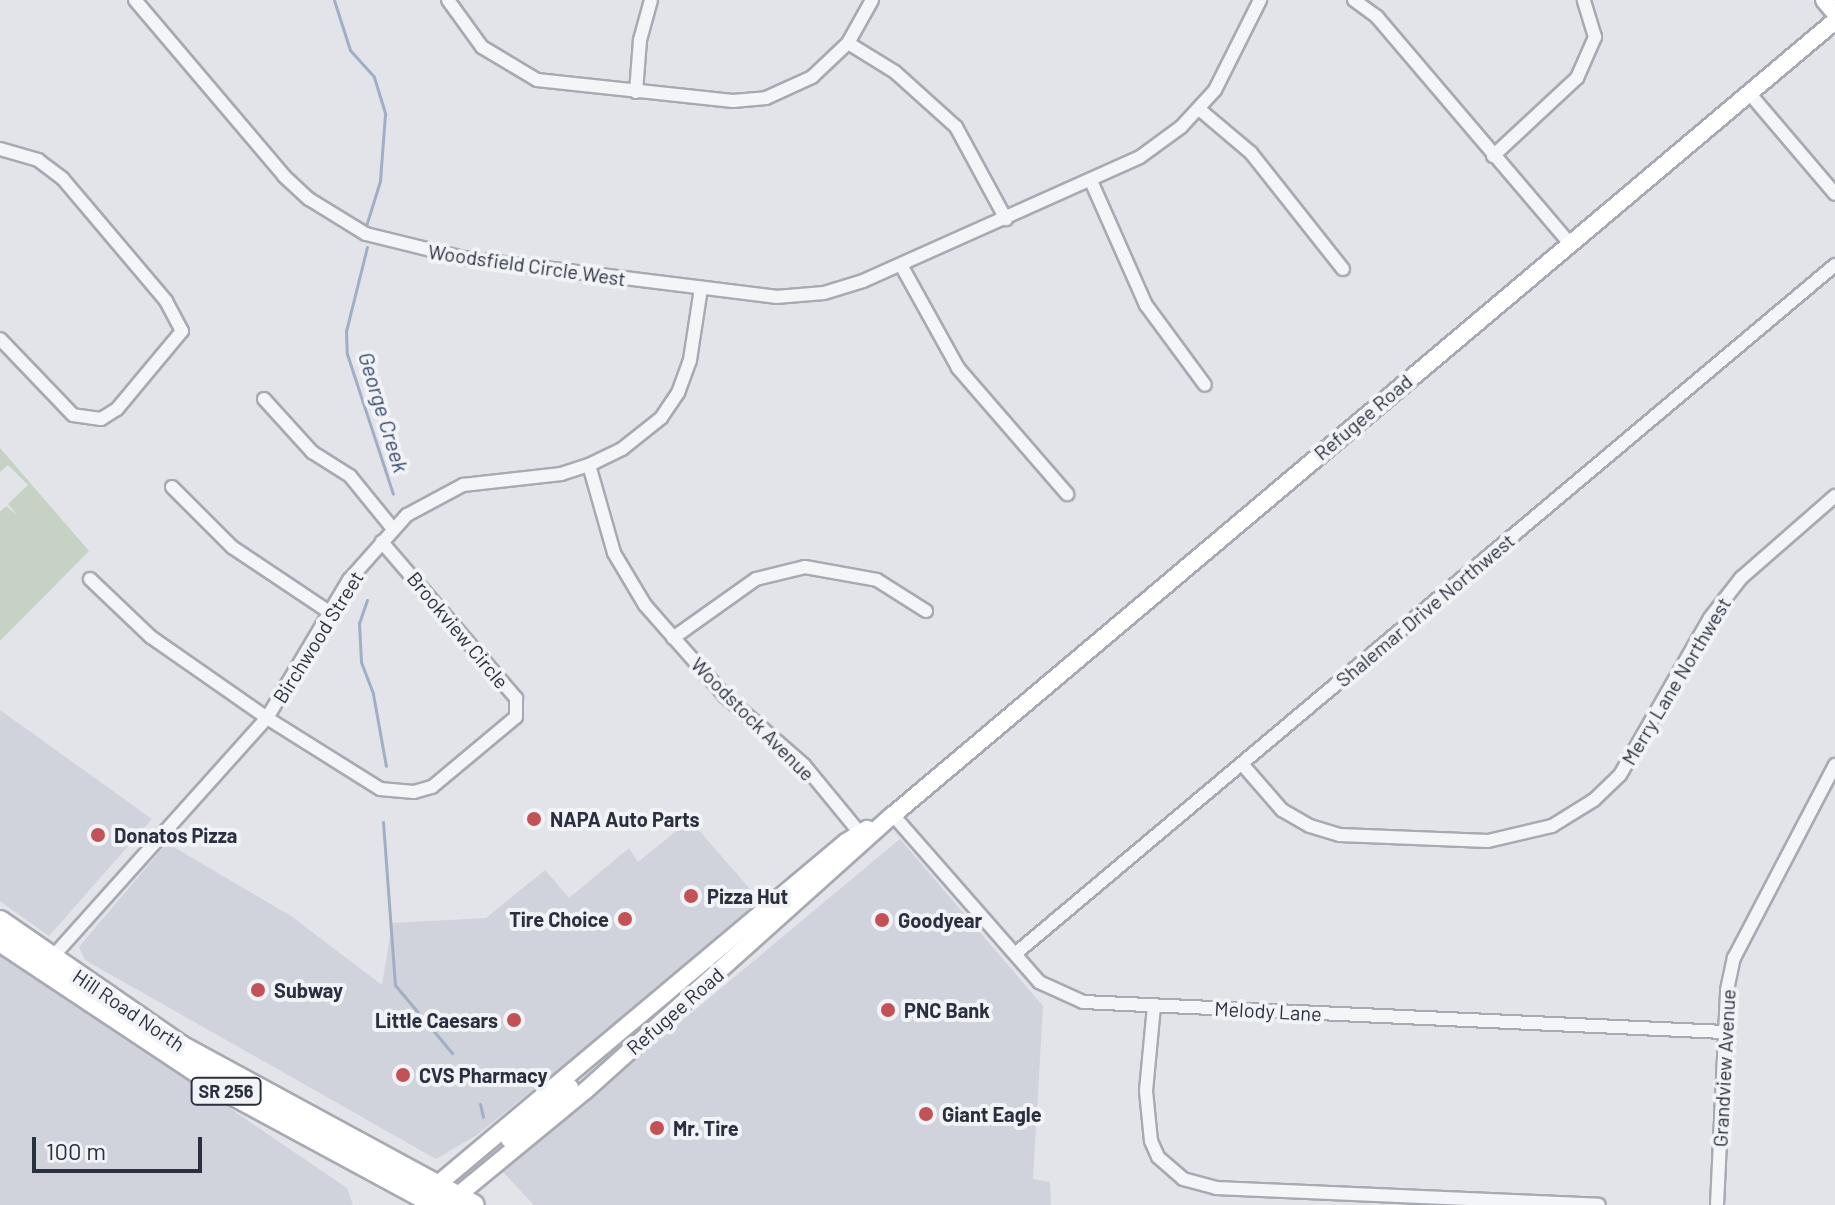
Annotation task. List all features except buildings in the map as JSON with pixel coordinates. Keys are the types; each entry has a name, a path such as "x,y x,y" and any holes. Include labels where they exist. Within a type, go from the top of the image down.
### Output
{"highway":[{"name":"Hill Road North","path":"0,921 50,961 181,1046 447,1197"},
{"name":"Hill Road North","path":"0,941 224,1090 447,1197"}],"main road":[{"path":"1824,0 1835,13"},
{"name":"Refugee Road","path":"447,1197 618,1045 620,1031 893,815 1835,21"},
{"name":"Refugee Road","path":"447,1197 582,1093 863,837"}],"street":[{"name":"Woodsfield Circle West","path":"135,0 284,176 309,199 366,234 451,256 701,288 797,296 847,287 901,265 1091,181 1163,142 1199,109 1233,61 1260,0"},
{"path":"448,0 469,34 522,75 682,100 766,98 812,77 848,43 872,0"},
{"path":"636,92 640,40 651,0"},
{"path":"1354,0 1377,17 1570,244"},
{"path":"1493,156 1577,78 1595,37 1584,0"},
{"path":"848,43 895,72 956,127 1006,219"},
{"path":"1750,94 1835,194"},
{"path":"1199,109 1251,153 1343,269"},
{"path":"0,149 38,160 63,179 166,301 182,331 117,409 101,419 73,415 0,339"},
{"path":"1091,181 1146,305 1205,385"},
{"path":"901,265 958,368 1067,494"},
{"name":"Shalemar Drive Northwest","path":"1015,954 1835,265"},
{"name":"Birchwood Street","path":"50,961 267,718 329,612 393,529 419,506 463,485 561,474 589,465 637,439 671,404 690,360 701,288"},
{"path":"264,399 312,452 350,476 393,529"},
{"name":"Woodstock Avenue","path":"589,465 614,553 645,605 725,696 804,765 863,837"},
{"path":"172,487 232,547 329,612"},
{"name":"Merry Lane Northwest","path":"1242,764 1282,810 1310,826 1340,835 1488,841 1552,826 1582,810 1620,775 1720,603 1765,555 1835,496"},
{"name":"Brookview Circle","path":"267,718 380,789 414,792 432,787 516,717 516,698 382,542"},
{"path":"673,638 756,579 805,567 877,580 926,611"},
{"path":"90,579 151,637 267,718"},
{"name":"Grandview Avenue","path":"1717,1205 1730,974 1744,931 1835,765"},
{"name":"Melody Lane","path":"893,815 1039,982 1069,999 1154,1006 1725,1032"},
{"path":"1154,1006 1146,1091 1151,1141 1158,1157 1183,1179 1216,1188 1599,1205"}],"shaded area":[{"path":"0,710 152,819 49,936 0,901"},
{"path":"690,820 763,904 477,1135 436,1159 85,960 79,947 167,843 291,916 382,985 392,923 486,918 545,870 569,898 629,848 638,862"},
{"path":"900,839 1043,1006 1033,1179 1050,1182 1051,1205 534,1205 502,1171"},
{"path":"0,952 347,1188 353,1205 0,1205"}],"green space":[{"path":"0,448 89,551 0,641 0,512 6,506 17,515 8,504 28,485 8,465 0,472"}],"waterway":[{"path":"334,0 350,50 374,77 385,114 380,181 366,226"},
{"name":"George Creek","path":"367,247 346,331 347,354 393,494"},
{"name":"George Creek","path":"367,600 359,623 361,662 373,694 386,766"},
{"name":"George Creek","path":"383,822 395,985 452,1053"},
{"name":"George Creek","path":"480,1104 483,1117"}],"place":[{"name":"NAPA Auto Parts","path":"534,819"},
{"name":"Donatos Pizza","path":"98,835"},
{"name":"Pizza Hut","path":"691,896"},
{"name":"Tire Choice","path":"625,919"},
{"name":"Goodyear","path":"882,920"},
{"name":"Subway","path":"258,990"},
{"name":"PNC Bank","path":"888,1010"},
{"name":"Little Caesars","path":"514,1020"},
{"name":"CVS Pharmacy","path":"403,1075"},
{"name":"Giant Eagle","path":"926,1114"},
{"name":"Mr. Tire","path":"657,1128"}]}
